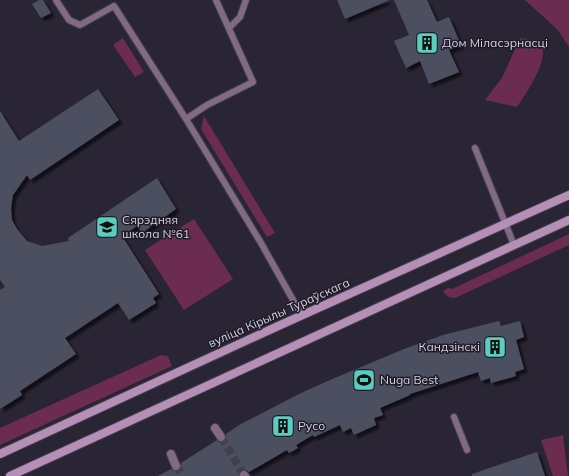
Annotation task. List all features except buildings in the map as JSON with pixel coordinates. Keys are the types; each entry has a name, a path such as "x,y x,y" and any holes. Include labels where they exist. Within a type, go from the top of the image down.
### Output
{"main road":[{"name":"вуліца Кірылы Тураўскага","path":"0,454 302,316 506,225 569,195"},
{"path":"10,476 569,220"}],"street":[{"path":"215,428 221,437"},
{"path":"171,454 176,466"}],"lane":[{"path":"56,0 69,20 80,25 114,6 186,119 261,243 302,316"},
{"path":"186,119 207,105 252,82 216,0"},
{"path":"229,28 240,17 246,0"},
{"path":"475,148 514,245"},
{"path":"454,417 467,450"}],"shaded area":[{"path":"525,0 569,0 569,47 557,29"},
{"path":"123,38 144,72 135,77 113,45"},
{"path":"520,38 542,42 542,59 536,76 517,107 485,100 502,78"},
{"path":"204,116 275,233 267,237 201,129"},
{"path":"194,219 233,279 184,310 145,250"},
{"path":"569,234 569,245 455,298 451,298 443,291 448,288 452,289"},
{"path":"161,355 168,356 172,366 0,445 0,428"},
{"path":"563,435 568,476 553,476 541,440"}],"tunnel":[{"path":"221,437 244,475"},
{"path":"176,466 183,476"}],"place":[{"name":"Дом Міласэрнасці","path":"427,43"},
{"name":"Сярэдняя школа №61","path":"107,227"},
{"name":"Кандзінскі","path":"495,347"},
{"name":"Nuga Best","path":"364,380"},
{"name":"Русо","path":"283,426"}]}
